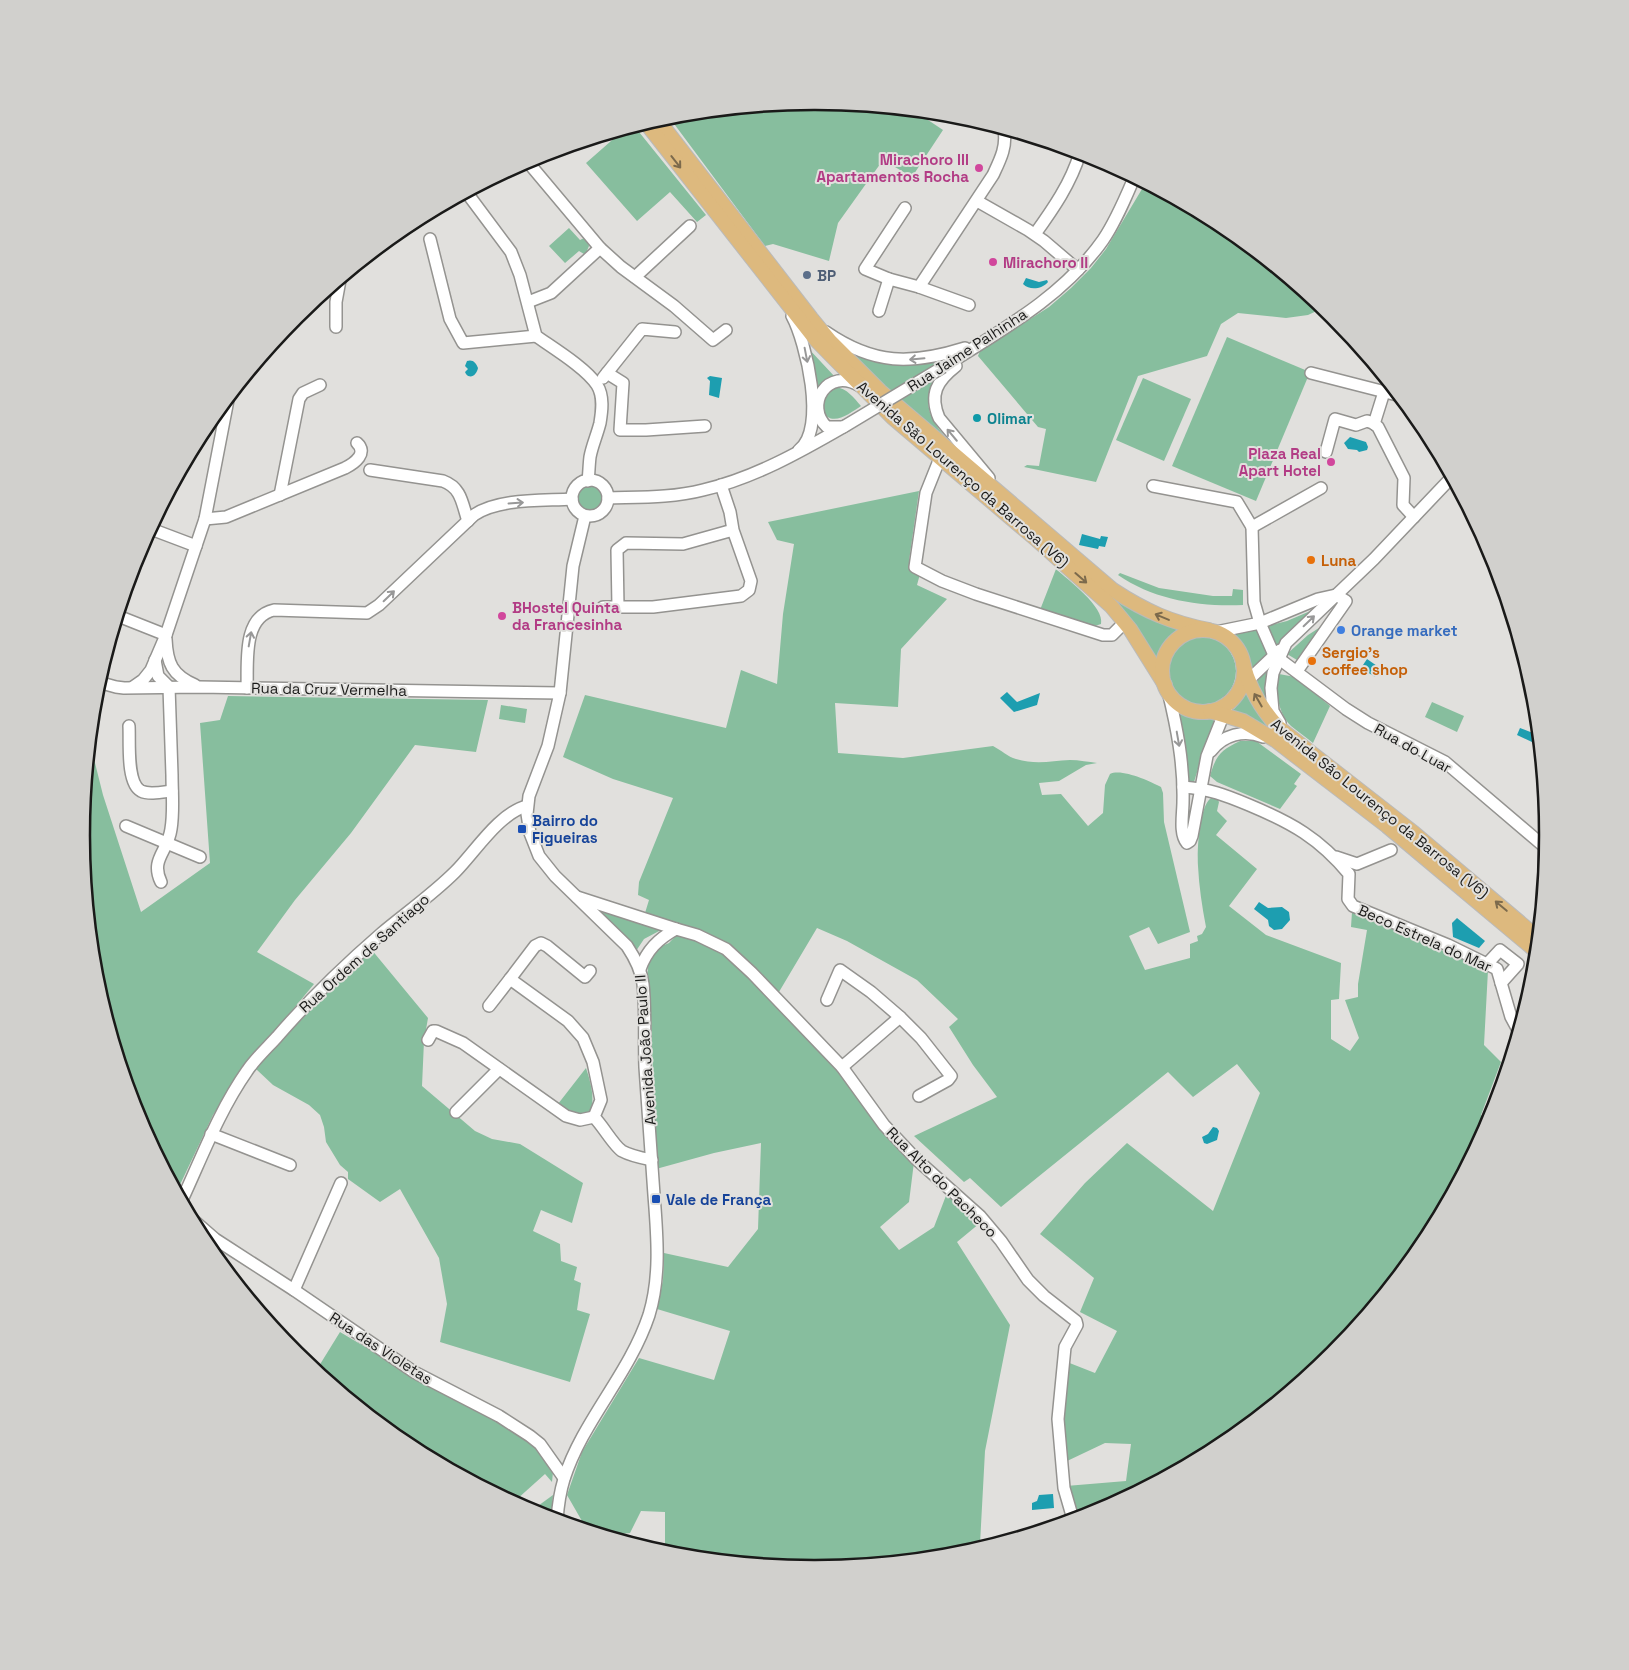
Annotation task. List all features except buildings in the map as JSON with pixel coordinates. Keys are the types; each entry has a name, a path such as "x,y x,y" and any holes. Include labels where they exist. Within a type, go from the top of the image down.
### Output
{"main road":[{"name":"Avenida São Lourenço da Barrosa (V6)","path":"663,126 816,325 880,391 1113,590 1136,605 1164,619 1186,626 1213,631 1233,644 1238,650 1243,663 1235,697 1254,726 1286,741 1414,833 1532,933"},
{"name":"Avenida São Lourenço da Barrosa (V6)","path":"650,129 816,340 893,418 1111,606 1125,622 1166,688 1177,702 1196,711 1210,711 1235,697"},
{"path":"1166,688 1162,664 1171,645 1188,632 1213,631"},
{"name":"Avenida São Lourenço da Barrosa (V6)","path":"1235,697 1269,718 1286,741 1530,946"}],"street":[{"path":"919,287 977,201 1002,158 1004,136"},
{"path":"1035,234 1061,196 1077,161"},
{"path":"533,168 600,248 621,267 674,306 713,340 726,330"},
{"name":"Rua Jaime Palhinha","path":"608,498 666,496 702,491 744,478 788,458 845,426 981,343 1046,299 1078,270 1103,239 1115,220 1132,183"},
{"path":"471,198 511,252 520,275 536,336 568,359 597,386 602,408 600,423 590,456 588,481"},
{"path":"977,201 1035,234 1078,270"},
{"path":"905,208 865,270 969,305"},
{"path":"635,276 690,226"},
{"path":"430,239 450,319 463,343 536,336"},
{"path":"528,302 551,293 600,248"},
{"path":"880,311 889,279"},
{"path":"336,327 336,302 338,289"},
{"path":"780,295 794,318 803,342 811,380 811,428 807,441 802,448 788,458"},
{"path":"816,325 860,351 894,359 914,360 932,358 981,343"},
{"path":"597,386 642,329 675,332"},
{"path":"981,343 968,358 942,379 934,395 934,407 946,428 1007,499"},
{"path":"607,373 623,383 620,430 705,426"},
{"path":"1311,373 1388,393"},
{"path":"845,426 827,427 822,422 819,415 819,396 830,383 839,380 852,381 863,388"},
{"path":"280,494 298,399 303,393 320,386"},
{"path":"1374,424 1384,392"},
{"path":"133,687 143,680 151,670 166,635 205,519 221,420"},
{"path":"1326,452 1334,420 1356,425 1367,422 1374,424 1382,434 1404,478 1403,504 1414,517"},
{"path":"205,519 226,517 356,462 362,451 361,446 357,442"},
{"path":"940,458 926,493 914,567 942,581 976,594 1096,633 1112,635 1125,622"},
{"path":"370,470 450,483 459,493 468,521"},
{"path":"588,481 595,481 602,485 608,498 605,509 599,514 592,516 585,516 576,509 572,499 576,488 581,483 588,481"},
{"path":"1166,688 1181,754 1183,787 1182,831 1187,843 1192,836 1206,756 1235,697 1276,656 1286,643 1447,482"},
{"path":"603,607 653,607 741,596 749,590 751,582 733,530 730,512 721,485"},
{"path":"1153,486 1236,502 1252,528 1254,602 1260,623 1276,656 1271,688 1273,706 1286,741"},
{"path":"1252,528 1321,488"},
{"path":"247,688 249,638 255,623 267,612 274,610 360,614 373,611 481,510 498,504 572,499"},
{"name":"Avenida João Paulo II","path":"558,1512 564,1478 576,1450 635,1351 649,1313 656,1276 657,1239 644,1052 643,991 640,969 627,946 555,876 539,856 530,833 527,806 530,790 548,746 560,693 573,566 585,516"},
{"path":"618,607 618,550 626,544 683,544 733,530"},
{"path":"157,531 196,546"},
{"path":"1213,631 1260,623 1318,599 1336,595 1346,601 1298,671"},
{"path":"123,618 166,635"},
{"path":"166,635 167,654 176,674 185,681 199,687"},
{"name":"Rua do Luar","path":"1276,656 1346,709 1368,723 1444,762 1539,842"},
{"path":"155,660 156,670 163,685 172,791 172,820 168,843 157,865 157,873 161,882"},
{"path":"163,685 169,672 170,664"},
{"name":"Rua da Cruz Vermelha","path":"106,684 116,687 163,685 560,693"},
{"path":"129,726 130,774 136,787 141,791 147,792 172,791"},
{"path":"1206,756 1217,743 1247,732 1286,741"},
{"path":"1183,787 1216,791 1282,818 1310,835 1334,856 1349,874 1357,864 1391,850"},
{"name":"Rua Ordem de Santiago","path":"185,1193 211,1134 247,1071 295,1016 381,934 454,873 503,820 527,806"},
{"path":"126,826 200,857"},
{"path":"1334,856 1357,864"},
{"name":"Beco Estrela do Mar","path":"1349,874 1348,899 1350,903 1497,969 1514,1022"},
{"name":"Rua Alto do Pacheco","path":"575,896 697,936 726,949 752,973 842,1067 884,1126 916,1159 980,1216 1014,1258 1028,1280 1044,1296 1078,1323 1065,1347 1058,1419 1064,1488 1071,1512"},
{"path":"640,969 644,958 652,946 662,936 676,929"},
{"path":"489,1006 535,946 541,943 585,977 590,970"},
{"path":"1487,964 1500,950 1518,964 1501,983"},
{"path":"827,1000 840,970 871,992 921,1038 951,1076 948,1080 918,1096"},
{"path":"510,979 568,1021 583,1038 593,1062 601,1100 594,1117"},
{"path":"842,1067 900,1017"},
{"path":"428,1040 433,1031 436,1031 464,1043 499,1070 566,1116 580,1120 594,1117"},
{"path":"456,1112 499,1070"},
{"path":"594,1117 620,1150 652,1160"},
{"path":"211,1134 290,1165"},
{"path":"294,1290 341,1183"},
{"name":"Rua das Violetas","path":"210,1235 414,1372 499,1416 530,1436 540,1444 564,1478"}],"green space":[{"path":"814,110 862,112 928,120 943,130 912,177 883,160 838,223 829,261 773,244 765,246 674,124 767,112"},
{"path":"639,132 706,215 697,222 670,192 637,221 586,163 613,139"},
{"path":"1142,189 1177,208 1256,260 1315,312 1308,315 1286,318 1238,313 1221,324 1207,356 1138,376 1096,482 1024,467 1027,465 1039,466 1046,429 1038,427 978,356 980,351 1049,307 1091,268 1106,249"},
{"path":"569,228 580,240 586,237 589,246 586,253 584,254 579,251 565,263 549,246"},
{"path":"794,303 1105,590 1184,629 1170,638 1163,647 1156,663 1148,649 896,414"},
{"path":"1227,337 1310,372 1256,501 1172,466"},
{"path":"808,348 835,377 824,381 813,392"},
{"path":"850,353 881,362 940,357 940,377 931,390 928,399 929,408 931,416 941,432 959,452 880,384"},
{"path":"1143,378 1191,399 1164,461 1116,440"},
{"path":"835,387 847,391 861,406 841,418 836,419 826,416 822,411 824,394"},
{"path":"591,485 600,489 604,498 600,507 591,511 582,507 578,498 582,489"},
{"path":"919,491 909,561 911,566 920,574 917,585 947,599 901,649 898,707 835,703 838,753 903,758 993,746 1010,757 1023,761 1073,760 1097,763 1086,765 1059,781 1039,783 1042,795 1061,794 1088,826 1103,813 1105,785 1110,774 1128,774 1161,787 1164,822 1190,932 1158,944 1149,927 1129,936 1145,970 1190,958 1190,944 1198,941 1197,936 1202,934 1206,927 1198,874 1199,839 1205,808 1208,801 1213,797 1217,798 1219,802 1217,811 1227,821 1216,835 1257,869 1229,906 1266,935 1341,963 1339,999 1331,1000 1331,1039 1350,1051 1359,1038 1345,1000 1358,997 1358,984 1367,930 1351,927 1352,912 1488,970 1484,1045 1501,1062 1482,1116 1464,1155 1442,1197 1417,1238 1389,1276 1359,1313 1327,1347 1256,1410 1177,1462 1135,1485 1074,1511 1066,1486 1126,1481 1131,1444 1105,1443 1065,1462 1062,1441 1067,1362 1095,1373 1117,1331 1080,1312 1094,1278 1040,1234 1085,1183 1127,1143 1213,1211 1260,1093 1237,1064 1193,1097 1168,1072 1001,1207 970,1178 964,1182 914,1136 997,1097 973,1065 949,1027 958,1019 917,980 847,941 817,928 773,1002 828,1059 914,1162 909,1202 880,1227 899,1250 934,1227 947,1193 980,1223 957,1242 1010,1325 985,1451 980,1540 956,1546 862,1558 814,1560 720,1553 665,1544 665,1512 641,1511 630,1533 623,1534 582,1521 567,1495 582,1452 639,1358 714,1380 730,1331 657,1309 663,1280 664,1253 728,1267 758,1229 761,1143 714,1153 656,1169 651,1016 647,977 649,959 655,949 669,943 685,926 645,913 649,900 638,895 639,882 673,798 613,779 563,757 585,695 726,728 741,670 777,684 783,614 794,544 777,540 768,522"},
{"path":"1056,569 1092,602 1101,617 1101,624 1095,626 1040,610"},
{"path":"1120,573 1159,588 1213,596 1232,596 1233,589 1243,590 1243,605 1210,605 1162,596 1132,584 1118,575"},
{"path":"1315,609 1277,646 1267,626 1287,621"},
{"path":"1322,626 1297,660 1287,654 1308,635"},
{"path":"1258,630 1270,654 1252,671 1249,670 1241,646 1231,634"},
{"path":"1202,637 1215,640 1226,647 1233,658 1236,671 1233,684 1226,695 1215,702 1202,705 1189,702 1178,695 1171,684 1168,671 1171,658 1178,647 1189,640"},
{"path":"1270,667 1269,709 1254,683"},
{"path":"1279,674 1295,677 1330,706 1313,743 1291,726 1280,709 1277,688"},
{"path":"1248,690 1281,737 1230,712"},
{"path":"228,696 488,700 476,752 415,745 351,833 295,900 257,952 314,984 248,1064 213,1115 180,1184 145,1112 128,1068 104,976 96,930 92,882 90,835 94,760 103,795 141,912 210,863 200,723 220,720"},
{"path":"1432,702 1464,716 1457,732 1425,717"},
{"path":"501,705 527,709 525,723 499,719"},
{"path":"1176,712 1193,718 1218,718 1206,743 1194,782 1188,781"},
{"path":"1240,741 1256,741 1301,774 1294,784 1297,786 1280,809 1217,782 1210,776 1220,754 1228,747"},
{"path":"594,908 661,930 644,939 636,951"},
{"path":"371,949 428,1018 424,1041 422,1086 475,1131 492,1139 520,1144 583,1183 572,1223 541,1210 533,1231 560,1244 561,1261 577,1267 574,1280 581,1283 577,1310 590,1314 570,1382 440,1342 447,1304 439,1258 400,1189 380,1202 348,1179 348,1172 340,1165 326,1142 320,1115 309,1105 273,1085 256,1069 303,1013"},
{"path":"586,1068 592,1089 592,1105 584,1115 575,1115 558,1104"},
{"path":"340,1332 438,1390 527,1436 546,1457 553,1472 552,1482 545,1474 520,1496 494,1485 452,1462 373,1410 320,1364"},
{"path":"553,1495 552,1510 539,1505"}],"water":[{"path":"1026,278 1039,282 1047,280 1048,282 1043,286 1029,288 1023,284"},
{"path":"467,361 474,362 478,368 472,376 468,376 465,372 468,369 465,366"},
{"path":"710,376 722,378 719,398 709,395 710,381 707,378"},
{"path":"1350,437 1366,442 1367,450 1359,452 1348,449 1344,443"},
{"path":"1082,534 1100,539 1101,536 1108,537 1105,547 1099,546 1098,549 1079,545"},
{"path":"1367,659 1380,668 1375,677 1361,668"},
{"path":"1007,692 1017,702 1040,693 1037,705 1014,712 1000,698"},
{"path":"1520,728 1532,732 1533,740 1532,742 1517,735"},
{"path":"1259,902 1268,908 1282,907 1289,912 1290,920 1282,929 1274,930 1269,926 1268,920 1254,909"},
{"path":"1457,918 1485,941 1479,948 1453,937 1452,923"},
{"path":"1213,1127 1219,1131 1217,1140 1207,1144 1204,1143 1202,1137 1208,1134"},
{"path":"1053,1494 1054,1508 1032,1510 1032,1503 1037,1501 1039,1495"}],"place":[{"name":"Mirachoro III Apartamentos Rocha","path":"979,168"},
{"name":"Mirachoro II","path":"993,262"},
{"name":"BP","path":"807,275"},
{"name":"Olimar","path":"977,418"},
{"name":"Plaza Real Apart Hotel","path":"1331,462"},
{"name":"Luna","path":"1311,560"},
{"name":"BHostel Quinta da Francesinha","path":"502,616"},
{"name":"Orange market","path":"1341,630"},
{"name":"Sergio’s coffee shop","path":"1312,661"},
{"name":"Bairro do Figueiras","path":"522,829"},
{"name":"Vale de França","path":"656,1199"}]}
